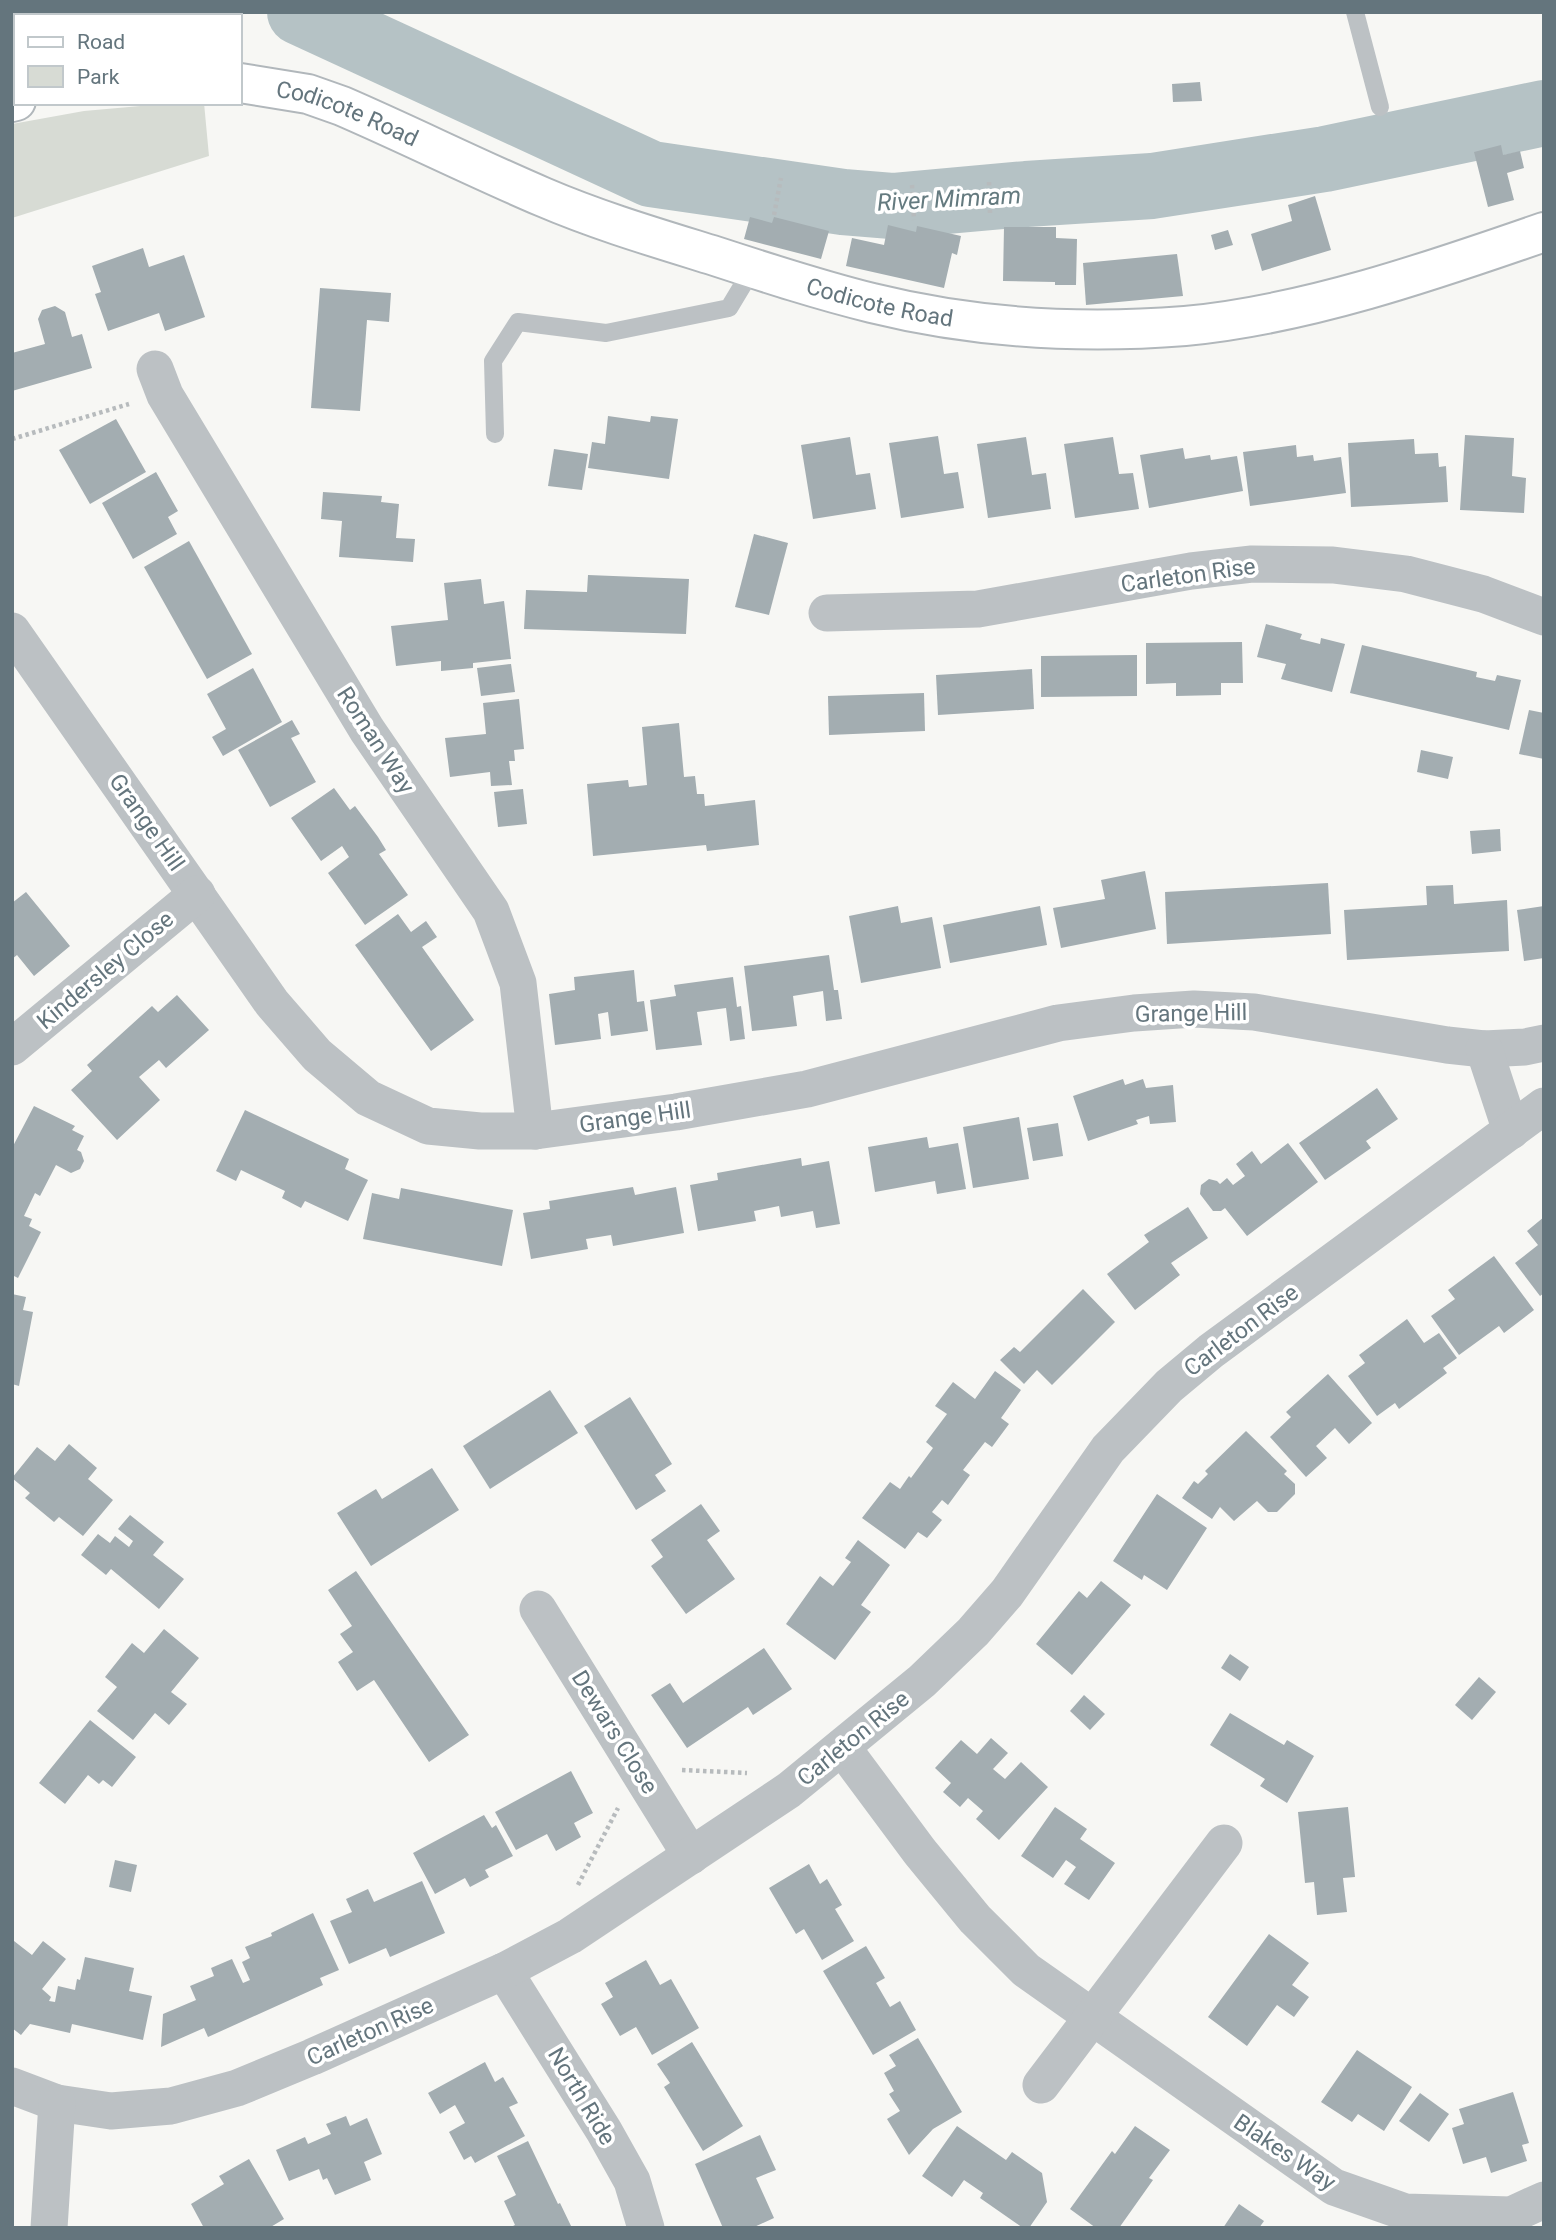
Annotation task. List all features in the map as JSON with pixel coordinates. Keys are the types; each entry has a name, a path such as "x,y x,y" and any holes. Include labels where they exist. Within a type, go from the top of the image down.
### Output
{"main road":[{"name":"Codicote Road","path":"242,83 308,94 342,106 575,210 753,268 874,303 969,320 1085,330 1186,326 1290,309 1415,274 1544,232"}],"street":[{"name":"Roman Way","path":"160,382 367,730 491,911 518,983 535,1131"},
{"name":"Carleton Rise","path":"827,613 978,608 1191,571 1252,564 1320,564 1406,574 1483,594 1544,617"},
{"name":"Grange Hill","path":"12,631 272,1003 317,1055 368,1098 428,1126 480,1131 535,1131 676,1112 807,1089 1058,1023 1134,1013 1194,1009 1254,1012 1484,1049 1544,1043"},
{"name":"Kindersley Close","path":"12,1047 197,894"},
{"path":"1484,1049 1511,1131"},
{"name":"Carleton Rise","path":"12,2086 57,2103 111,2111 172,2106 237,2088 312,2057 504,1970 570,1936 789,1790 922,1681 973,1632 1007,1593 1108,1449 1169,1386 1211,1351 1544,1106"},
{"name":"Dewars Close","path":"538,1609 691,1856"},
{"name":"Blakes Way","path":"842,1747 920,1852 975,1919 1026,1970 1334,2187 1404,2220 1511,2222 1544,2200"},
{"path":"1041,2085 1224,1843"},
{"name":"North Ride","path":"504,1970 632,2181 646,2228"},
{"path":"49,2228 57,2103"}],"lane":[{"path":"1355,12 1380,107"},
{"path":"495,434 493,361 518,322 606,333 729,308 753,268"}],"path":[{"path":"774,215 781,178"},
{"path":"989,182 990,213"},
{"path":"912,185 914,220"},
{"path":"12,439 160,382"}],"green space":[{"path":"152,105 204,105 209,156 12,218 12,124 84,111"}],"building":[{"path":"1200,82 1202,101 1173,102 1172,84"},
{"path":"1501,145 1503,155 1520,151 1524,168 1507,173 1514,200 1488,207 1474,152"},
{"path":"1315,196 1331,250 1262,271 1251,234 1292,221 1288,205"},
{"path":"750,217 772,223 774,217 829,231 821,259 744,239"},
{"path":"888,225 916,232 917,226 961,236 957,255 952,253 944,288 846,266 852,238 884,245"},
{"path":"1004,227 1056,227 1056,238 1077,239 1076,285 1003,281"},
{"path":"1228,230 1233,245 1215,250 1211,235"},
{"path":"143,248 149,267 184,255 205,317 165,331 159,313 108,331 95,294 101,292 92,266"},
{"path":"1177,254 1183,296 1086,305 1083,263"},
{"path":"320,288 391,293 389,322 367,320 360,411 311,408"},
{"path":"55,306 65,312 72,337 82,334 92,368 12,391 12,353 45,344 38,319 42,310"},
{"path":"608,416 650,422 651,416 678,419 669,479 588,468 592,442 605,444"},
{"path":"116,419 146,472 90,504 59,450"},
{"path":"1465,435 1514,438 1512,476 1526,478 1524,513 1460,510"},
{"path":"938,436 944,474 958,472 964,508 901,518 889,443"},
{"path":"850,437 856,475 870,473 876,509 813,519 801,445"},
{"path":"1026,437 1032,475 1046,473 1051,509 988,518 977,444"},
{"path":"1113,437 1119,474 1133,473 1139,509 1075,518 1064,444"},
{"path":"1414,439 1415,454 1438,453 1439,467 1446,466 1448,502 1351,507 1348,443"},
{"path":"1296,445 1297,457 1313,455 1314,461 1341,457 1346,493 1250,506 1243,452"},
{"path":"1183,448 1185,459 1210,455 1211,460 1237,456 1243,491 1149,508 1140,455"},
{"path":"554,449 588,454 582,490 548,486"},
{"path":"156,472 178,511 168,517 177,534 133,559 102,503"},
{"path":"323,492 382,496 381,502 399,504 396,538 415,539 413,562 339,557 342,521 321,519"},
{"path":"754,534 788,543 769,615 735,607"},
{"path":"189,541 252,654 207,679 144,567"},
{"path":"588,575 689,579 686,634 524,629 526,590 587,592"},
{"path":"481,579 484,604 504,601 511,659 473,663 473,668 441,671 441,661 396,666 391,626 448,620 444,583"},
{"path":"1266,624 1302,634 1300,639 1320,644 1321,638 1345,644 1332,692 1281,679 1286,664 1257,657"},
{"path":"1242,642 1243,683 1221,683 1221,695 1176,696 1176,683 1146,684 1146,643"},
{"path":"1362,645 1477,672 1476,677 1495,681 1497,675 1521,680 1509,730 1350,693"},
{"path":"1137,655 1137,696 1041,697 1041,656"},
{"path":"511,664 515,692 481,696 477,668"},
{"path":"253,668 282,722 223,756 212,737 226,729 207,694"},
{"path":"1032,669 1034,709 938,715 936,675"},
{"path":"924,693 925,731 829,735 828,696"},
{"path":"519,699 524,749 514,750 515,761 509,761 512,785 491,786 490,772 450,777 445,738 486,734 483,703"},
{"path":"1529,710 1544,713 1544,759 1519,754"},
{"path":"292,720 300,734 291,738 316,782 270,807 238,750"},
{"path":"679,723 684,777 695,776 697,794 704,794 705,806 755,800 759,845 707,851 706,845 593,856 587,784 628,780 629,787 647,785 642,727"},
{"path":"1421,750 1453,757 1448,779 1417,772"},
{"path":"334,788 350,810 355,806 378,837 386,850 379,854 408,895 365,925 328,873 349,857 342,846 321,861 291,818"},
{"path":"523,789 527,824 498,827 494,792"},
{"path":"1500,829 1501,851 1472,854 1470,831"},
{"path":"1145,871 1156,929 1061,948 1053,908 1105,899 1101,880"},
{"path":"1328,883 1331,934 1167,944 1165,892"},
{"path":"1453,885 1454,904 1507,900 1509,951 1347,960 1344,910 1427,905 1426,886"},
{"path":"26,892 70,946 34,976 17,955 12,959 12,903"},
{"path":"898,906 901,923 932,917 941,968 861,983 849,916"},
{"path":"1040,906 1047,945 950,963 943,925"},
{"path":"1544,906 1544,958 1524,961 1517,910"},
{"path":"398,914 411,932 426,921 437,937 422,947 474,1020 431,1051 355,945"},
{"path":"829,955 842,1019 826,1021 823,991 793,996 797,1026 752,1031 744,966"},
{"path":"634,970 637,1002 644,1001 648,1031 611,1036 608,1012 598,1014 601,1039 555,1045 549,994 575,990 574,977"},
{"path":"733,977 737,1007 741,1006 745,1039 730,1041 726,1008 697,1012 702,1045 656,1050 650,1000 676,996 674,985"},
{"path":"177,995 209,1030 166,1068 159,1060 139,1077 160,1100 117,1140 71,1090 92,1071 87,1065 152,1006 158,1012"},
{"path":"1123,1079 1125,1085 1143,1079 1146,1088 1173,1085 1176,1122 1150,1124 1149,1116 1136,1120 1138,1124 1088,1141 1073,1096"},
{"path":"1377,1088 1398,1119 1366,1141 1371,1148 1325,1180 1299,1143"},
{"path":"34,1106 75,1126 72,1130 84,1136 77,1150 81,1152 84,1161 80,1169 71,1173 56,1165 40,1196 35,1193 24,1216 32,1219 29,1226 41,1232 18,1278 12,1275 12,1148"},
{"path":"245,1110 349,1159 345,1169 368,1180 348,1221 305,1201 301,1208 282,1198 285,1191 241,1170 236,1181 216,1171"},
{"path":"1019,1117 1029,1179 973,1188 963,1127"},
{"path":"1058,1123 1063,1156 1033,1161 1027,1128"},
{"path":"927,1137 929,1148 958,1143 966,1189 937,1194 935,1181 875,1192 868,1147"},
{"path":"1288,1143 1318,1182 1247,1236 1225,1208 1213,1211 1200,1194 1201,1185 1209,1179 1220,1184 1227,1178 1233,1185 1245,1176 1236,1164 1252,1151 1261,1164"},
{"path":"801,1158 802,1166 829,1161 840,1224 816,1228 813,1211 781,1217 779,1206 754,1211 756,1221 698,1231 690,1185 718,1180 717,1173"},
{"path":"633,1187 635,1195 676,1187 684,1233 613,1246 611,1235 586,1239 588,1249 531,1259 523,1213 550,1209 549,1201"},
{"path":"401,1188 513,1210 502,1266 363,1239 372,1193 399,1199"},
{"path":"1188,1207 1208,1238 1171,1263 1180,1275 1135,1310 1107,1274 1149,1242 1144,1235"},
{"path":"1544,1217 1544,1293 1540,1296 1515,1263 1538,1245 1527,1231"},
{"path":"1494,1256 1534,1310 1504,1333 1499,1326 1459,1355 1431,1316 1455,1299 1448,1290"},
{"path":"1083,1289 1115,1322 1052,1385 1037,1370 1024,1384 1000,1360 1014,1347 1020,1352"},
{"path":"12,1294 26,1297 23,1310 33,1312 19,1386 12,1384"},
{"path":"1407,1319 1424,1343 1439,1333 1457,1358 1443,1368 1447,1373 1399,1409 1395,1403 1377,1416 1348,1376 1365,1363 1359,1355"},
{"path":"995,1371 1021,1390 1001,1418 1009,1424 992,1447 985,1442 963,1470 970,1475 948,1505 942,1500 932,1512 942,1520 927,1538 918,1532 905,1549 862,1518 890,1482 900,1489 933,1448 926,1442 947,1414 935,1406 953,1382 975,1399"},
{"path":"1328,1374 1372,1423 1349,1444 1335,1428 1316,1446 1327,1458 1306,1477 1270,1437 1291,1417 1286,1412"},
{"path":"550,1390 578,1433 490,1489 463,1446"},
{"path":"630,1397 672,1464 655,1475 666,1491 636,1510 584,1426"},
{"path":"1246,1431 1287,1471 1284,1474 1295,1484 1295,1494 1277,1512 1268,1512 1257,1501 1234,1521 1220,1507 1212,1519 1182,1498 1194,1481 1198,1484 1208,1474 1205,1471"},
{"path":"69,1444 97,1468 88,1479 113,1500 83,1536 59,1517 54,1522 25,1498 30,1493 12,1478 37,1447 55,1461"},
{"path":"432,1468 459,1510 371,1566 337,1513 376,1489 382,1499"},
{"path":"1157,1494 1207,1528 1167,1590 1144,1575 1142,1580 1113,1561"},
{"path":"701,1504 720,1531 707,1540 735,1579 686,1614 651,1566 663,1557 651,1540"},
{"path":"130,1515 164,1542 153,1555 184,1579 159,1609 111,1569 106,1575 81,1555 98,1534 110,1543 115,1536 129,1547 133,1541 118,1529"},
{"path":"858,1540 890,1565 861,1605 871,1612 835,1660 786,1624 820,1576 833,1586 851,1562 845,1558"},
{"path":"356,1571 469,1735 429,1762 374,1680 357,1691 338,1662 353,1652 340,1634 352,1626 328,1590"},
{"path":"1101,1581 1131,1605 1072,1675 1036,1644 1079,1591 1087,1598"},
{"path":"164,1629 199,1658 171,1692 187,1704 169,1725 155,1713 133,1740 97,1711 117,1687 105,1677 132,1643 144,1653"},
{"path":"764,1648 792,1689 753,1715 748,1707 687,1748 651,1695 670,1683 683,1703"},
{"path":"1230,1654 1249,1667 1240,1681 1221,1668"},
{"path":"1479,1677 1496,1692 1472,1720 1455,1705"},
{"path":"1084,1695 1105,1714 1090,1730 1070,1711"},
{"path":"1230,1713 1284,1745 1287,1740 1314,1756 1287,1803 1260,1786 1265,1779 1210,1745"},
{"path":"90,1720 136,1757 112,1787 103,1780 99,1784 88,1775 65,1804 39,1783"},
{"path":"991,1738 1008,1753 993,1769 1005,1779 1021,1762 1048,1787 999,1840 976,1819 983,1811 968,1798 960,1807 943,1792 951,1783 935,1768 961,1740 977,1754"},
{"path":"571,1771 593,1813 574,1823 581,1837 556,1851 547,1834 516,1850 495,1812"},
{"path":"1055,1807 1087,1829 1080,1839 1115,1863 1089,1900 1064,1884 1076,1867 1066,1860 1053,1878 1021,1856"},
{"path":"1348,1807 1355,1877 1343,1878 1347,1912 1317,1915 1314,1882 1305,1883 1298,1812"},
{"path":"484,1815 492,1828 496,1825 513,1856 485,1870 489,1877 470,1887 465,1878 435,1894 413,1853"},
{"path":"115,1860 137,1865 131,1892 109,1887"},
{"path":"809,1864 820,1884 827,1879 842,1905 835,1909 854,1941 822,1960 804,1929 796,1934 769,1888"},
{"path":"422,1881 445,1933 390,1957 386,1948 349,1964 330,1921 352,1912 346,1899 368,1889 374,1902"},
{"path":"313,1913 339,1970 320,1978 323,1985 208,2037 204,2028 161,2047 163,2014 196,2000 190,1986 214,1976 211,1968 232,1959 243,1983 250,1980 242,1962 250,1958 245,1947 272,1936 271,1933"},
{"path":"1269,1934 1309,1963 1292,1985 1309,1997 1294,2017 1277,2005 1247,2046 1208,2017"},
{"path":"14,1941 32,1955 43,1941 66,1959 42,1989 51,1997 49,2001 55,2002 58,1986 75,1990 85,1957 134,1968 129,1991 152,1996 143,2040 72,2024 70,2033 30,2024 21,2035 12,2028"},
{"path":"866,1946 885,1978 876,1983 890,2007 900,2001 916,2030 873,2055 823,1971"},
{"path":"646,1960 660,1985 671,1979 699,2028 652,2055 636,2027 620,2036 601,2004 613,1997 605,1983"},
{"path":"918,2038 962,2112 933,2129 909,2155 887,2119 900,2111 889,2094 894,2091 884,2073 896,2066 889,2055"},
{"path":"692,2042 743,2126 703,2151 664,2087 670,2083 657,2064"},
{"path":"1357,2050 1412,2087 1384,2131 1358,2114 1352,2122 1321,2102"},
{"path":"485,2062 495,2082 503,2077 518,2103 509,2107 525,2136 475,2163 471,2156 464,2160 449,2132 465,2123 455,2105 440,2114 428,2093"},
{"path":"1513,2092 1529,2143 1522,2145 1527,2161 1491,2173 1486,2157 1463,2164 1452,2128 1464,2124 1459,2109"},
{"path":"1420,2093 1449,2114 1429,2142 1399,2121"},
{"path":"346,2116 350,2126 367,2118 382,2154 364,2162 371,2180 335,2195 327,2178 323,2180 319,2169 289,2181 276,2150 305,2137 308,2144 331,2134 326,2124"},
{"path":"957,2126 1006,2160 1012,2152 1042,2173 1047,2202 1029,2228 1023,2228 980,2198 983,2193 964,2180 952,2197 922,2176"},
{"path":"1135,2126 1170,2150 1149,2178 1153,2180 1119,2228 1096,2228 1070,2209 1112,2151 1115,2154"},
{"path":"760,2135 776,2170 756,2178 774,2218 752,2228 723,2228 695,2164"},
{"path":"528,2141 572,2228 509,2228 515,2225 504,2201 516,2195 497,2156"},
{"path":"249,2159 284,2219 269,2228 204,2228 191,2204 224,2184 219,2176"},
{"path":"1239,2204 1264,2221 1259,2228 1223,2228"}],"waterway":[{"name":"River Mimram","path":"300,12 651,174 843,202 892,206 1152,186 1325,159 1544,113"}]}
